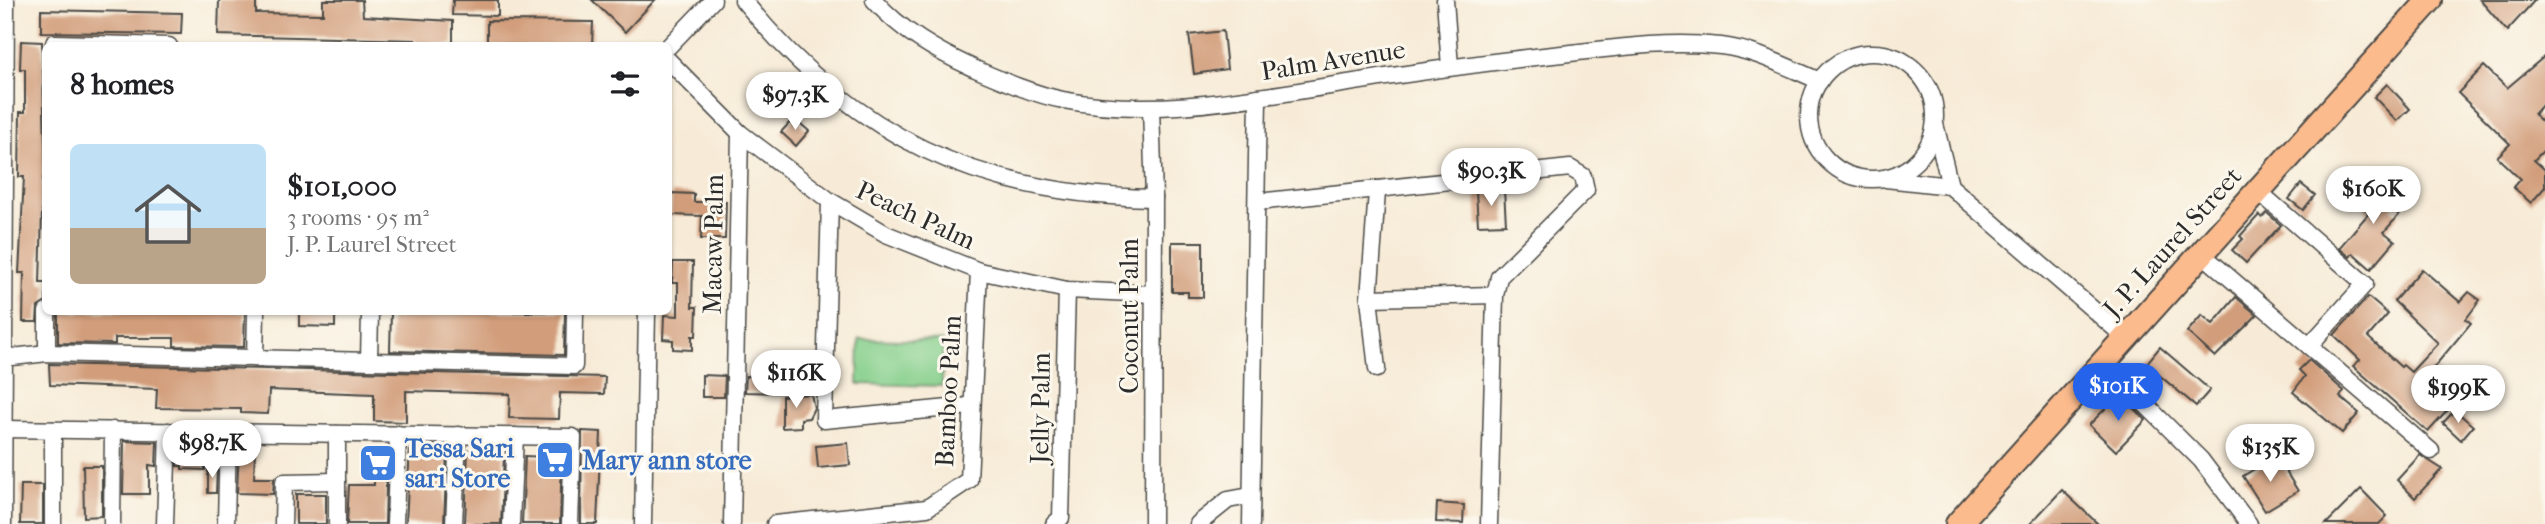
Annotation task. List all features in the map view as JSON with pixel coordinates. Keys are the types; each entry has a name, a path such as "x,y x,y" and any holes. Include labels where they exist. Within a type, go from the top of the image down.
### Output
{"main road":[{"name":"J. P. Laurel Street","path":"1958,524 2430,0"}],"street":[{"path":"3,524 2,146 6,0"},
{"path":"672,43 713,0"},
{"path":"743,0 778,43 844,101 886,129 944,159 981,173 1072,195 1154,198"},
{"name":"Palm Avenue","path":"874,0 889,17 937,51 997,78 1062,100 1151,108 1258,97 1450,67 1627,46 1693,45 1751,52 1820,81"},
{"path":"1445,0 1450,67"},
{"path":"1950,186 1935,124 1934,106 1929,89 1919,74 1898,58 1881,53 1855,55 1839,63 1820,81 1812,100 1810,120 1819,149 1841,171 1860,178 1950,186 2126,338"},
{"name":"Peach Palm","path":"672,64 740,133 830,201 886,234 979,271 1067,290 1153,294"},
{"path":"1251,524 1258,97"},
{"name":"Coconut Palm","path":"1151,108 1154,198 1153,524"},
{"path":"1880,178 1900,173 1917,161 1929,144 1935,124"},
{"name":"Macaw Palm","path":"732,524 740,133"},
{"path":"1258,202 1377,192 1570,168 1583,176 1586,191 1499,277 1495,295 1489,524"},
{"path":"2258,191 2365,284 2309,346"},
{"path":"1377,192 1369,298 1377,369"},
{"path":"830,201 824,420 970,406"},
{"path":"2202,254 2431,451"},
{"name":"Bamboo Palm","path":"775,524 927,508 969,480 970,406 979,271"},
{"name":"Jelly Palm","path":"1054,524 1061,518 1067,290"},
{"path":"1369,298 1495,295"},
{"path":"47,315 47,353"},
{"path":"255,358 256,315"},
{"path":"369,361 370,315"},
{"path":"4,358 47,353 574,366 575,315"},
{"path":"643,524 647,315"},
{"path":"2104,363 2201,460 2249,524"},
{"path":"4,429 573,437 570,524"},
{"path":"53,430 53,524"},
{"path":"112,524 113,430"},
{"path":"165,524 168,431"},
{"path":"226,524 228,432"},
{"path":"337,434 337,524"},
{"path":"395,524 398,434"},
{"path":"454,524 458,435"},
{"path":"511,524 515,436"},
{"path":"283,524 284,482 337,481"},
{"path":"1198,524 1228,500 1250,496"}],"green space":[{"path":"859,339 943,341 942,386 858,384"}],"building":[{"path":"219,0 256,0 256,13 323,14 323,0 362,0 363,16 453,21 453,42 218,35"},
{"path":"453,0 498,0 498,16 452,15"},
{"path":"592,0 655,0 625,32"},
{"path":"2480,0 2535,0 2507,31"},
{"path":"41,10 182,13 181,34 41,32"},
{"path":"487,21 593,22 592,42 487,42"},
{"path":"1223,31 1227,69 1194,74 1189,35"},
{"path":"21,41 42,42 42,304 38,307 37,322 23,322 24,273 19,273 24,177 19,177 20,112 25,112 25,69 20,69"},
{"path":"2545,56 2545,102 2534,114 2545,125 2545,149 2534,160 2545,170 2545,187 2531,203 2513,187 2520,179 2497,157 2510,144 2458,93 2484,66 2507,88"},
{"path":"2387,84 2410,109 2397,121 2374,97"},
{"path":"794,118 809,131 796,146 781,132"},
{"path":"2374,179 2398,200 2391,208 2399,215 2384,232 2395,241 2371,269 2353,253 2350,257 2339,248 2369,213 2355,199"},
{"path":"2301,184 2315,195 2303,210 2289,199"},
{"path":"1504,190 1506,224 1478,225 1476,191"},
{"path":"672,193 694,194 694,202 726,202 725,239 701,239 702,216 672,215"},
{"path":"2267,213 2281,225 2246,263 2232,250 2243,239 2240,236 2259,215 2262,218"},
{"path":"1172,242 1203,242 1203,297 1188,297 1188,292 1172,292"},
{"path":"673,262 693,262 692,307 697,307 696,336 692,336 692,350 673,349 673,340 663,339 664,315 678,316 678,283 672,283"},
{"path":"2422,269 2460,302 2469,292 2480,300 2466,319 2471,323 2434,367 2441,374 2424,392 2447,411 2428,432 2353,366 2360,360 2334,335 2368,297 2388,314 2368,337 2401,367 2403,365 2411,372 2438,343 2394,301"},
{"path":"2236,297 2257,315 2215,357 2187,332 2202,315 2213,324"},
{"path":"58,315 245,315 244,347 174,346 174,338 115,338 115,344 58,343"},
{"path":"299,315 335,315 335,327 299,326"},
{"path":"391,315 565,315 564,355 390,351"},
{"path":"2160,347 2210,390 2196,406 2146,364"},
{"path":"2309,360 2344,391 2340,397 2359,413 2342,433 2293,392 2305,376 2299,370"},
{"path":"49,364 605,377 604,394 560,393 559,419 509,418 510,394 406,391 406,422 374,421 374,394 269,390 268,414 241,413 241,409 156,408 157,389 50,385"},
{"path":"753,366 779,367 777,393 745,392 746,376 753,376"},
{"path":"702,375 725,376 724,397 702,397"},
{"path":"811,394 814,408 809,418 801,419 801,427 782,428 782,396"},
{"path":"2120,394 2146,420 2116,451 2089,425"},
{"path":"2455,410 2473,426 2461,440 2443,423"},
{"path":"582,431 601,432 597,524 581,524"},
{"path":"124,441 157,442 156,466 149,465 149,494 123,494"},
{"path":"178,442 206,442 205,470 182,469 182,466 177,466"},
{"path":"848,443 850,465 818,468 816,446"},
{"path":"410,446 444,446 447,450 444,524 406,524"},
{"path":"239,449 255,449 254,478 274,478 273,494 237,493"},
{"path":"374,450 387,450 385,524 347,524 349,485 374,485"},
{"path":"468,450 500,451 500,455 504,455 501,524 465,524"},
{"path":"546,451 562,451 560,524 522,524 525,456 546,457"},
{"path":"2420,455 2442,469 2415,498 2397,480"},
{"path":"2276,456 2298,491 2265,511 2243,476"},
{"path":"83,466 102,466 102,516 84,517"},
{"path":"208,468 217,468 216,493 208,493"},
{"path":"21,485 43,485 43,524 20,524"},
{"path":"2361,489 2387,516 2379,524 2326,524"},
{"path":"2062,490 2098,524 2030,524"},
{"path":"296,494 326,494 326,524 296,524"},
{"path":"1437,503 1464,505 1463,523 1436,522"}],"place":[{"name":"Mary ann store","path":"555,460"},
{"name":"Tessa Sari sari Store","path":"378,463"}]}
